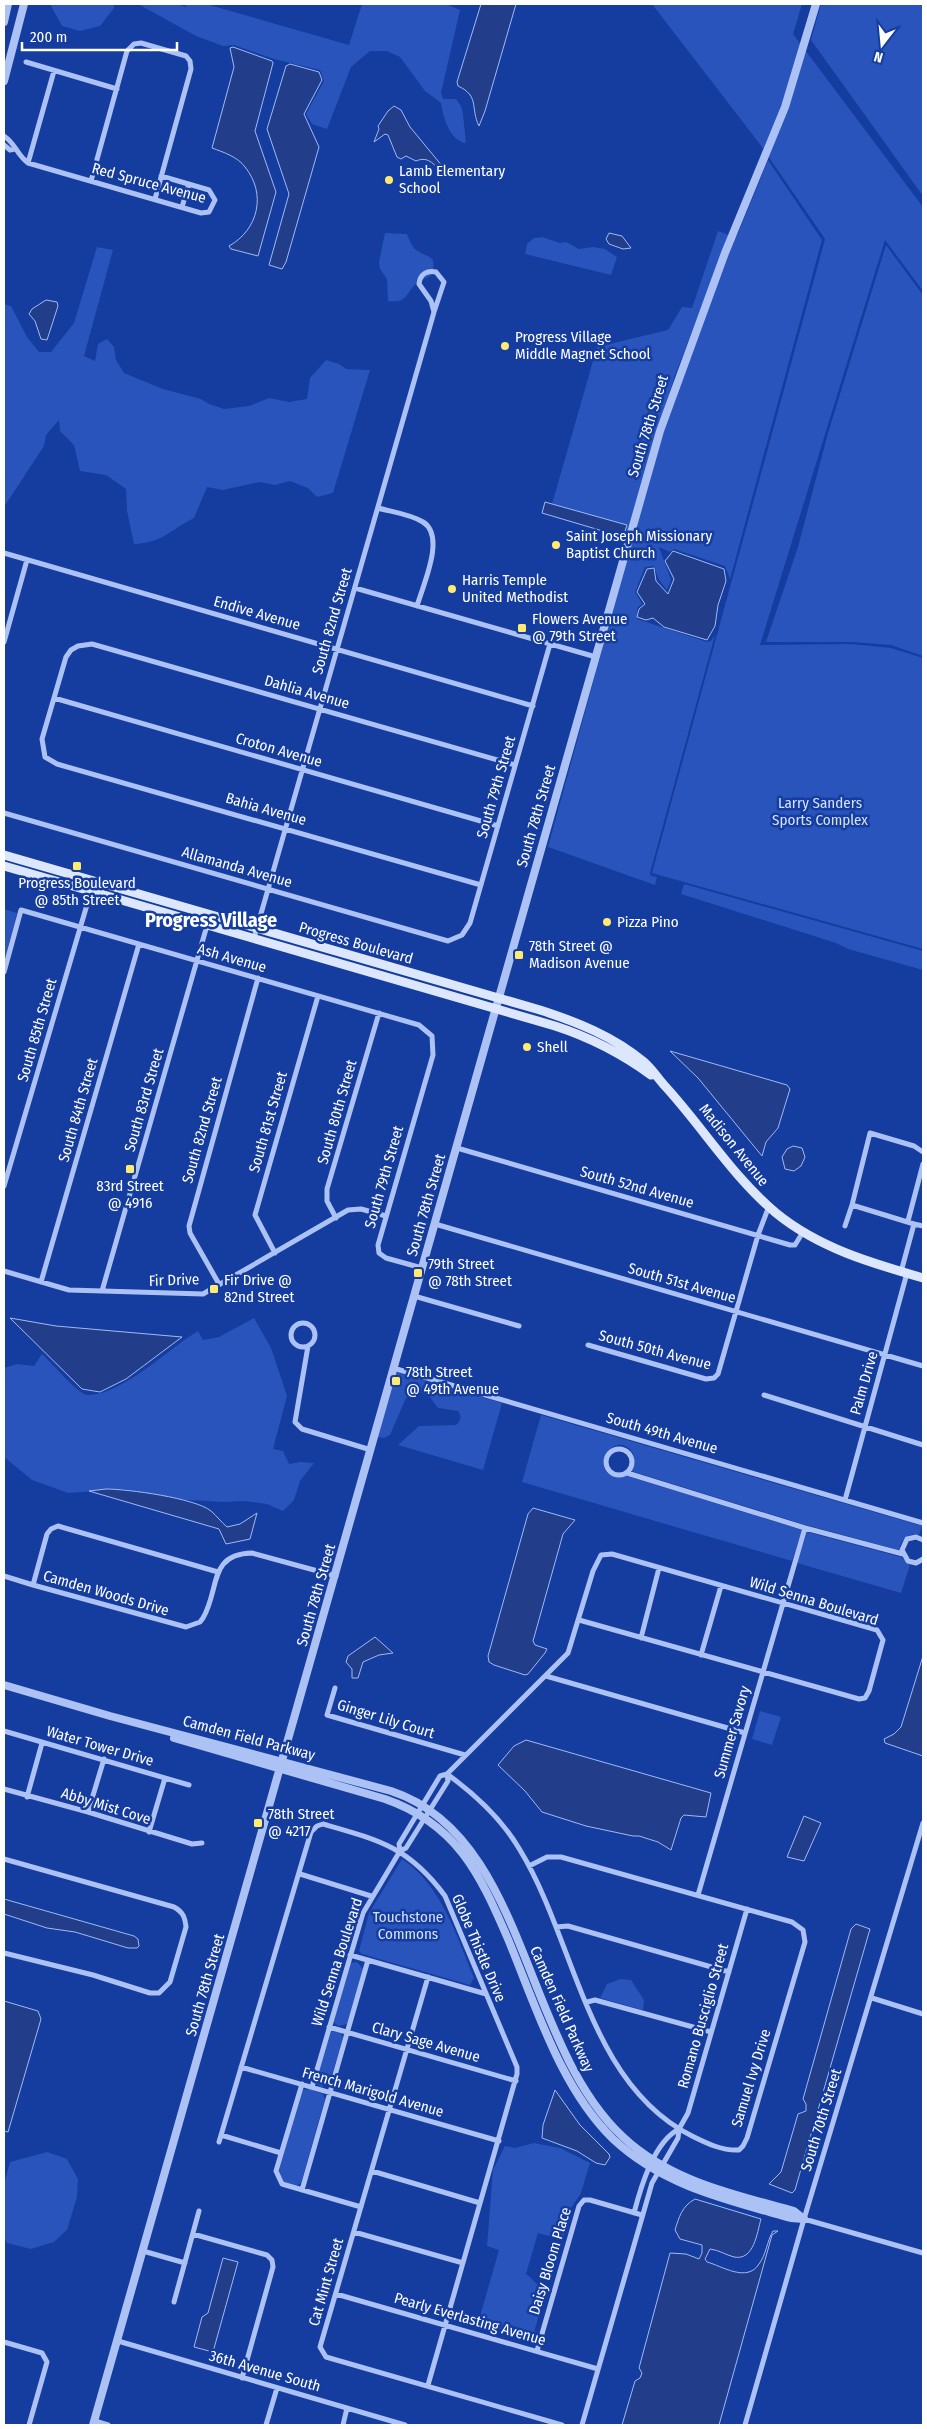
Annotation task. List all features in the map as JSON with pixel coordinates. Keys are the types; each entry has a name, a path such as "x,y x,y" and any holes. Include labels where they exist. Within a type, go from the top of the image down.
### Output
{"main road":[{"name":"Progress Boulevard","path":"4,855 379,964 497,1003"},
{"name":"Progress Boulevard","path":"4,866 376,973 497,1003"},
{"path":"376,973 379,964"},
{"name":"Madison Avenue","path":"497,1003 582,1035 632,1062 663,1084 688,1111 747,1186 768,1206 803,1232 847,1254 923,1278"}],"street":[{"path":"4,22 8,4"},
{"path":"4,81 24,4"},
{"name":"South 78th Street","path":"94,2423 660,431 677,379 724,253 785,108 816,4"},
{"path":"91,181 127,51 134,44 141,43 186,56 190,61 191,69 155,199"},
{"path":"26,62 117,89"},
{"path":"4,140 10,150 15,149 20,157 28,163 54,71"},
{"name":"Red Spruce Avenue","path":"28,163 201,212 209,212 213,208 215,200 213,193 161,176"},
{"path":"182,207 189,184"},
{"name":"South 82nd Street","path":"254,938 444,282 436,272 432,271 424,274 420,284 432,301 434,312"},
{"path":"378,508 419,520 430,528 433,533 434,546 417,606"},
{"name":"Endive Avenue","path":"4,553 533,706"},
{"path":"4,642 27,560"},
{"path":"355,588 596,657"},
{"name":"Dahlia Avenue","path":"54,698 63,666 71,650 78,646 92,644 515,765"},
{"name":"South 79th Street","path":"462,935 470,923 550,644"},
{"name":"Bahia Avenue","path":"54,698 42,739 45,756 57,764 481,885"},
{"name":"Croton Avenue","path":"54,698 498,826"},
{"name":"Allamanda Avenue","path":"4,813 448,941 462,935"},
{"name":"South 85th Street","path":"4,1186 94,881"},
{"name":"Ash Avenue","path":"4,972 21,910 419,1025 432,1036"},
{"name":"South 83rd Street","path":"102,1292 210,915"},
{"name":"South 84th Street","path":"41,1282 139,944"},
{"name":"South 82nd Street","path":"219,1284 190,1233 189,1226 258,978"},
{"name":"South 81st Street","path":"275,1253 255,1215 318,996"},
{"name":"South 80th Street","path":"336,1218 327,1201 327,1189 379,1013"},
{"name":"South 79th Street","path":"422,1268 386,1258 380,1253 378,1245 433,1055 432,1036"},
{"path":"845,1226 870,1133 914,1146 923,1152"},
{"name":"South 52nd Avenue","path":"457,1148 793,1246 796,1245 803,1232"},
{"name":"Palm Drive","path":"845,1500 885,1356 904,1272 911,1223 923,1164"},
{"path":"852,1205 923,1226"},
{"path":"736,1312 768,1206"},
{"name":"Fir Drive","path":"4,1271 69,1290 203,1294 348,1210 360,1209 386,1216"},
{"name":"South 51st Avenue","path":"435,1224 923,1366"},
{"path":"414,1296 519,1326"},
{"name":"South 50th Avenue","path":"588,1345 706,1379 714,1378 718,1374 736,1312"},
{"path":"308,1346 300,1346 292,1339 292,1331 300,1323 308,1324 315,1333 314,1341 308,1346 295,1422 302,1429 371,1450"},
{"name":"South 49th Avenue","path":"394,1368 923,1523"},
{"path":"764,1395 923,1445"},
{"path":"627,1473 632,1461 629,1453 618,1449 610,1452 606,1460 607,1468 614,1474 627,1473 805,1528 902,1554 912,1562 923,1559"},
{"name":"Camden Woods Drive","path":"218,1572 58,1526 51,1529 47,1534 33,1584 186,1627 200,1622 206,1613 218,1572 230,1557 240,1553 252,1553 336,1576"},
{"name":"Summer Savory","path":"698,1895 805,1528"},
{"path":"902,1554 902,1546 907,1539 916,1537 923,1540"},
{"name":"Wild Senna Boulevard","path":"312,2087 350,1955 363,1913 371,1896 400,1851 406,1848 421,1816 422,1806 440,1776 447,1774 568,1653 593,1571 601,1555 612,1554 877,1630 883,1640 869,1692 865,1698 859,1699 579,1620"},
{"path":"641,1638 659,1568"},
{"path":"4,1576 33,1584"},
{"path":"701,1655 722,1586"},
{"path":"546,1676 745,1733"},
{"name":"Camden Field Parkway","path":"4,1685 110,1716 282,1760 392,1791 429,1811 461,1839 487,1873 568,2062 582,2088 614,2128 652,2164"},
{"name":"Ginger Lily Court","path":"335,1688 327,1715 465,1756"},
{"name":"Camden Field Parkway","path":"110,1716 172,1737 385,1799 421,1816 457,1845 480,1877 558,2059 579,2097 613,2138 659,2169 700,2192 791,2218 804,2219"},
{"name":"Water Tower Drive","path":"4,1731 189,1784"},
{"path":"28,1797 42,1743"},
{"path":"88,1812 104,1759"},
{"name":"Wild Senna Boulevard","path":"400,1851 399,1844 421,1816 429,1811 448,1781 447,1774"},
{"name":"Samuel Ivy Drive","path":"447,1774 469,1790 496,1817 515,1841 529,1866 609,2053 631,2086 655,2110 679,2129 699,2139 732,2150 738,2150 743,2146 747,2138 805,1942 805,1935 800,1926 747,1909 561,1857 547,1857 529,1866"},
{"path":"149,1832 165,1778"},
{"name":"Abby Mist Cove","path":"4,1789 88,1812 192,1844 202,1842"},
{"name":"South 70th Street","path":"746,2425 804,2219 872,1998 923,1823"},
{"name":"Globe Thistle Drive","path":"219,2142 311,1832 317,1826 323,1824 376,1840 400,1851 427,1873 445,1896 517,2067 516,2081 428,2385"},
{"path":"4,1859 174,1907 185,1918 186,1927 170,1982 159,1993 150,1993 93,1975 4,1953"},
{"path":"300,1874 371,1896"},
{"name":"Romano Busciglio Street","path":"582,2425 642,2215 659,2169 678,2138 679,2129 688,2113 747,1909"},
{"path":"556,1927 568,1926 729,1972"},
{"path":"350,1955 486,1994"},
{"name":"Wild Senna Boulevard","path":"302,2190 368,1960"},
{"name":"Cat Mint Street","path":"428,1977 320,2347 326,2357 562,2425"},
{"path":"872,1998 923,2014"},
{"path":"587,2002 596,2000 711,2032"},
{"name":"Clary Sage Avenue","path":"329,2027 516,2081"},
{"name":"French Marigold Avenue","path":"241,2067 499,2141"},
{"path":"302,2084 276,2171 278,2178 282,2184 361,2207"},
{"name":"Romano Busciglio Street","path":"634,2213 643,2178 670,2134 679,2129"},
{"path":"221,2135 281,2153"},
{"path":"372,2171 480,2203"},
{"name":"Daisy Bloom Place","path":"537,2352 579,2206 584,2200 590,2200 634,2213"},
{"path":"174,2302 199,2211"},
{"path":"634,2213 642,2215"},
{"path":"804,2219 923,2253"},
{"path":"354,2232 463,2263"},
{"path":"193,2234 267,2255 272,2260 274,2267 242,2378"},
{"path":"143,2251 184,2263"},
{"name":"Pearly Everlasting Avenue","path":"336,2294 598,2369"},
{"name":"36th Avenue South","path":"118,2341 406,2425"},
{"path":"4,2342 42,2353 47,2362 29,2425"},
{"path":"266,2425 276,2388"},
{"path":"343,2425 347,2408"},
{"path":"94,2423 108,2425"}],"green space":[{"path":"50,4 114,4 114,8 100,26 80,31 62,26"},
{"path":"138,4 177,4 186,7 186,4 206,4 349,45 362,4 446,4 460,10 441,93 443,99 456,99 461,106 466,143 456,138 448,127 441,103 425,91 400,57 387,51 370,51 351,67 327,129 312,124 306,114 324,81 320,70 274,59 234,45 223,46 196,36"},
{"name":"Larry Sanders Sports Complex","path":"652,4 802,4 793,34 923,207 923,291 885,240 760,645 852,644 891,648 923,658 923,949 652,873 825,239 759,143"},
{"path":"821,4 923,4 923,196 811,40"},
{"path":"768,160 822,240 730,579 725,566 674,549 670,552 659,547 671,580 667,590 659,580 654,566 645,567 635,592 642,604 637,608 637,619 707,642 711,641 715,635 650,873 651,876 657,877 655,885 548,847 662,431 735,236 737,236"},
{"path":"718,231 729,235 674,378 627,538 623,537 627,526 552,504 597,347 668,330 682,307 692,308"},
{"path":"385,233 407,234 415,249 430,258 434,263 432,275 418,282 406,297 400,301 388,301 387,279 380,269 379,262"},
{"path":"542,237 560,243 566,242 579,249 593,247 605,249 617,257 611,275 525,254 527,244 534,238"},
{"path":"886,245 923,295 923,656 891,645 852,642 766,642 798,547 828,433"},
{"path":"97,247 113,250 84,356 95,361 98,344 107,339 114,347 116,360 124,373 163,389 201,399 224,409 249,406 269,398 289,402 307,399 310,378 326,360 339,364 346,369 370,370 333,493 317,497 308,488 290,481 275,485 260,482 223,490 207,487 194,518 166,535 152,541 134,544 127,511 126,489 106,475 80,471 74,445 60,431 59,420 46,435 44,446 4,507 4,304 11,306 27,337 39,352 51,352 74,323"},
{"path":"684,884 923,951 923,970 848,949 836,943 681,894"},
{"path":"4,909 17,913 5,959 4,959"},
{"path":"254,1318 271,1348 287,1396 273,1449 283,1451 289,1464 300,1462 314,1463 300,1481 294,1500 283,1511 267,1504 244,1501 224,1502 171,1499 123,1489 68,1493 32,1480 4,1457 4,1368 17,1364 34,1366 42,1354 71,1384 83,1393 87,1395 100,1393 129,1380 198,1331 203,1340 219,1337"},
{"path":"395,1372 502,1403 483,1470 398,1445 419,1426 456,1425 460,1420 458,1411 438,1408 429,1396 420,1392 406,1398 390,1435 384,1438 377,1437"},
{"path":"541,1415 922,1526 919,1535 915,1534 906,1537 901,1543 899,1550 806,1525 631,1471 634,1457 632,1452 624,1446 616,1445 605,1457 604,1465 606,1472 613,1476 627,1476 802,1530 792,1561 522,1482"},
{"path":"807,1532 901,1557 910,1565 901,1593 797,1563"},
{"path":"760,1711 781,1717 772,1745 752,1739"},
{"name":"Touchstone Commons","path":"402,1859 416,1870 438,1897 454,1929 474,1978 470,1985 362,1954 359,1951 369,1913"},
{"path":"357,1962 363,1969 347,2024 339,2026 333,2022 351,1963"},
{"path":"621,1979 631,1980 644,2000 643,2010 600,1998 607,1984"},
{"path":"331,2032 341,2033 343,2038 329,2084 321,2087 316,2083 316,2080"},
{"path":"309,2089 323,2094 325,2099 301,2183 296,2186 283,2182 279,2171 301,2092"},
{"path":"534,2143 560,2148 590,2163 581,2193 569,2211 563,2240 538,2233 526,2274 540,2288 543,2300 534,2333 527,2337 478,2323 499,2250 487,2246 493,2170 505,2146 515,2148"},
{"path":"47,2152 67,2159 78,2179 77,2197 67,2230 54,2242 31,2249 7,2243 4,2238 4,2184 10,2162"}],"shaded area":[{"path":"481,4 516,4 479,126 472,98 465,90 458,86 457,82"},
{"path":"233,47 273,63 255,131 276,192 258,256 231,249 229,246 247,231 253,221 257,200 256,188 252,177 238,160 212,148 234,67 230,48"},
{"path":"290,64 319,72 322,80 304,114 319,147 286,262 282,269 269,265 289,194 267,129 286,66"},
{"path":"394,106 401,110 410,127 443,167 445,173 432,162 425,160 416,161 406,156 401,159 397,157 388,135 385,134 374,142 379,129 378,126 388,111"},
{"path":"609,233 622,236 631,248 623,249 609,244 606,239"},
{"path":"46,300 57,302 58,306 47,340 41,339 35,321 29,314 32,309"},
{"path":"545,502 627,525 623,537 542,513"},
{"path":"673,551 724,569 726,581 718,605 715,626 707,640 664,627 653,618 646,620 637,617 639,609 645,604 637,592 647,569 654,568 656,581 668,594 674,579 665,561"},
{"path":"670,1051 787,1085 790,1089 778,1128 766,1142 762,1156 698,1078"},
{"path":"793,1146 802,1148 805,1157 801,1166 794,1171 785,1169 782,1157 787,1149"},
{"path":"10,1318 56,1326 182,1337 126,1379 100,1392 82,1389"},
{"path":"106,1489 144,1493 191,1502 211,1511 227,1527 240,1524 257,1513 250,1539 226,1544 219,1529 89,1491"},
{"path":"533,1508 575,1520 563,1534 533,1641 535,1645 547,1649 528,1674 525,1675 494,1665 489,1662 488,1656 528,1514"},
{"path":"375,1637 393,1653 379,1655 363,1662 358,1678 352,1678 352,1669 346,1662 348,1656"},
{"path":"923,1656 923,1756 885,1743 884,1739 894,1734 901,1727"},
{"path":"526,1740 711,1793 706,1817 684,1815 681,1818 671,1850 658,1842 639,1836 586,1826 542,1812 525,1791 498,1765 514,1746"},
{"path":"804,1816 821,1823 804,1861 787,1857"},
{"path":"4,1899 134,1936 138,1939 139,1946 137,1948 128,1948 75,1932 47,1928 4,1914"},
{"path":"856,1924 870,1929 795,2190 792,2193 769,2184 781,2172 798,2114 806,2111 806,2104 803,2099 851,1929"},
{"path":"4,2001 38,2011 41,2019 8,2132 4,2131"},
{"path":"555,2090 580,2125 609,2154 610,2157 605,2165 596,2163 577,2151 542,2138 543,2125"},
{"path":"695,2199 761,2219 754,2245 746,2255 734,2257 710,2249 705,2259 707,2262 734,2272 741,2273 754,2270 763,2256 773,2231 778,2231 772,2235 719,2425 622,2425 635,2381 640,2378 642,2373 639,2368 670,2253 686,2254 699,2259 702,2253 702,2245 680,2239 675,2230 684,2208"},
{"path":"223,2258 238,2262 213,2352 194,2347 202,2317 208,2313"}],"place":[{"name":"Lamb Elementary School","path":"389,180"},
{"name":"Progress Village Middle Magnet School","path":"505,346"},
{"name":"Saint Joseph Missionary Baptist Church","path":"556,545"},
{"name":"Harris Temple United Methodist","path":"452,589"},
{"name":"Flowers Avenue @ 79th Street","path":"522,628"},
{"name":"Progress Boulevard @ 85th Street","path":"77,866"},
{"name":"Pizza Pino","path":"607,922"},
{"name":"78th Street @ Madison Avenue","path":"519,955"},
{"name":"Shell","path":"527,1047"},
{"name":"83rd Street @ 4916","path":"130,1169"},
{"name":"79th Street @ 78th Street","path":"418,1273"},
{"name":"Fir Drive @ 82nd Street","path":"214,1289"},
{"name":"78th Street @ 49th Avenue","path":"396,1381"},
{"name":"78th Street @ 4217","path":"258,1823"}],"district":[{"name":"Progress Village","path":"211,920"}]}
